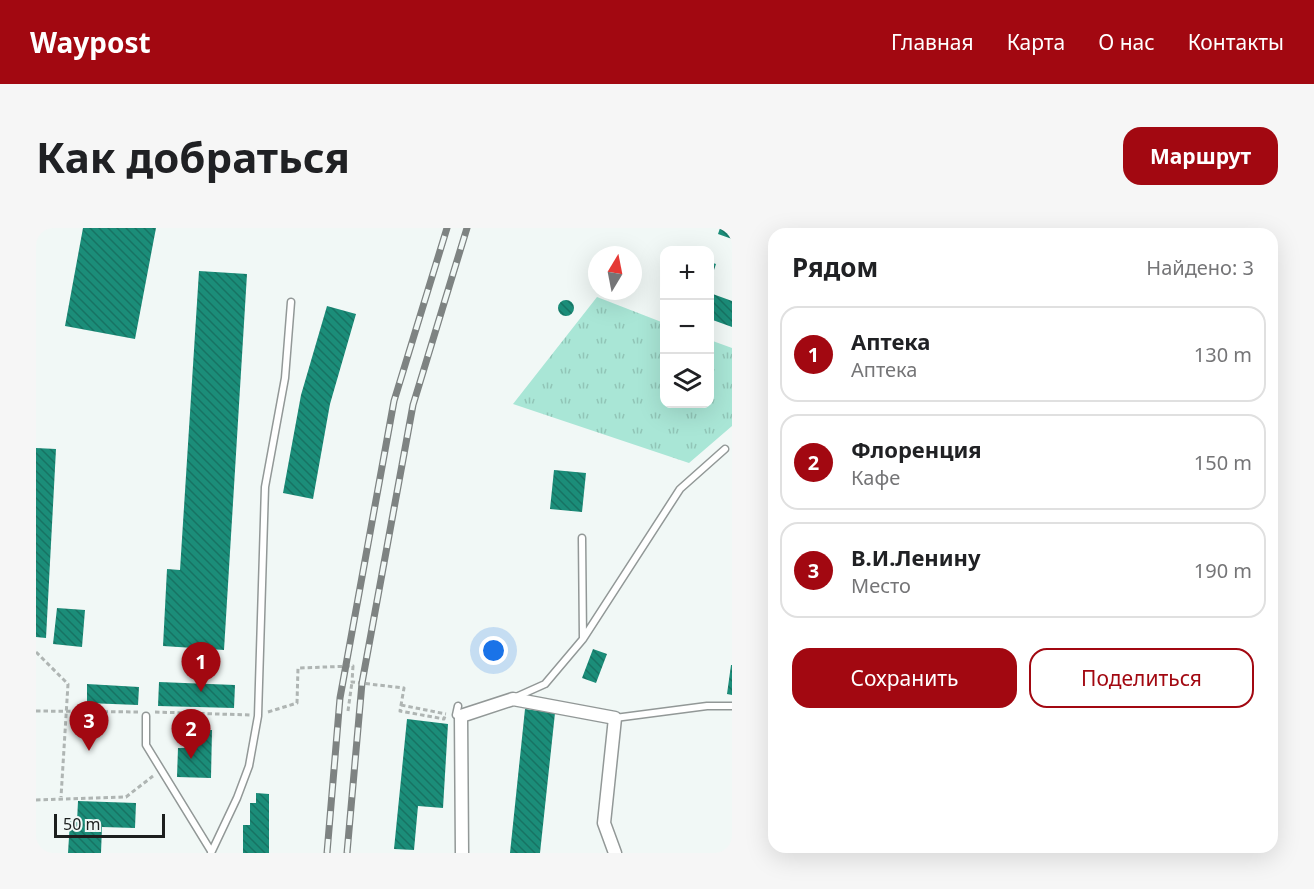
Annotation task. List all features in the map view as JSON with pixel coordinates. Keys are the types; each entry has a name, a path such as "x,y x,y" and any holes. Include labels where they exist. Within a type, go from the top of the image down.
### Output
{"street":[{"path":"462,853 459,711 513,699 615,718 604,823 615,853"}],"lane":[{"path":"211,852 249,766 258,716 265,487 285,378 291,302"},
{"path":"513,699 545,684 583,639 680,489 724,448"},
{"path":"582,538 583,639"},
{"path":"615,718 707,706 732,706"},
{"path":"146,716 146,745 211,852"}],"path":[{"path":"36,652 68,684 61,797"},
{"path":"36,711 258,716 297,703 298,668 353,666 348,711"},
{"path":"352,682 404,688 401,705 400,711 444,719 446,714 401,705"},
{"path":"36,800 61,797 126,797 162,770"}],"green space":[{"path":"595,300 605,300 660,321 660,408 714,408 714,341 732,348 732,426 689,463 513,404"}],"building":[{"path":"83,228 156,228 135,339 65,326"},
{"path":"720,228 732,228 732,239 718,234"},
{"path":"199,271 247,274 224,650 163,646 167,569 180,570"},
{"path":"714,294 732,301 732,327 714,320"},
{"path":"566,300 574,308 566,316 558,308"},
{"path":"327,306 356,314 330,404 313,499 283,493 301,395"},
{"path":"36,448 56,449 46,638 36,637"},
{"path":"554,470 586,473 582,512 550,509"},
{"path":"57,608 85,610 82,647 53,644"},
{"path":"593,649 607,654 596,683 582,678"},
{"path":"732,665 732,695 727,694"},
{"path":"159,682 235,685 234,708 158,706"},
{"path":"87,684 139,687 138,705 87,703"},
{"path":"525,709 555,713 540,853 510,853"},
{"path":"407,719 448,724 443,808 418,806 414,850 394,849"},
{"path":"185,730 212,730 211,778 177,777 178,748 185,748"},
{"path":"256,793 269,794 269,853 243,853 243,825 250,825 250,803 256,803"},
{"path":"78,801 136,803 135,828 102,827 101,853 68,853 70,821 77,822"}],"railway":[{"path":"327,853 340,698 394,401 447,228"},
{"path":"347,853 362,683 413,405 467,228"}],"place":[{"name":"Аптека","path":"201,692"},
{"name":"В.И.Ленину","path":"89,751"},
{"name":"Флоренция","path":"191,759"}]}
